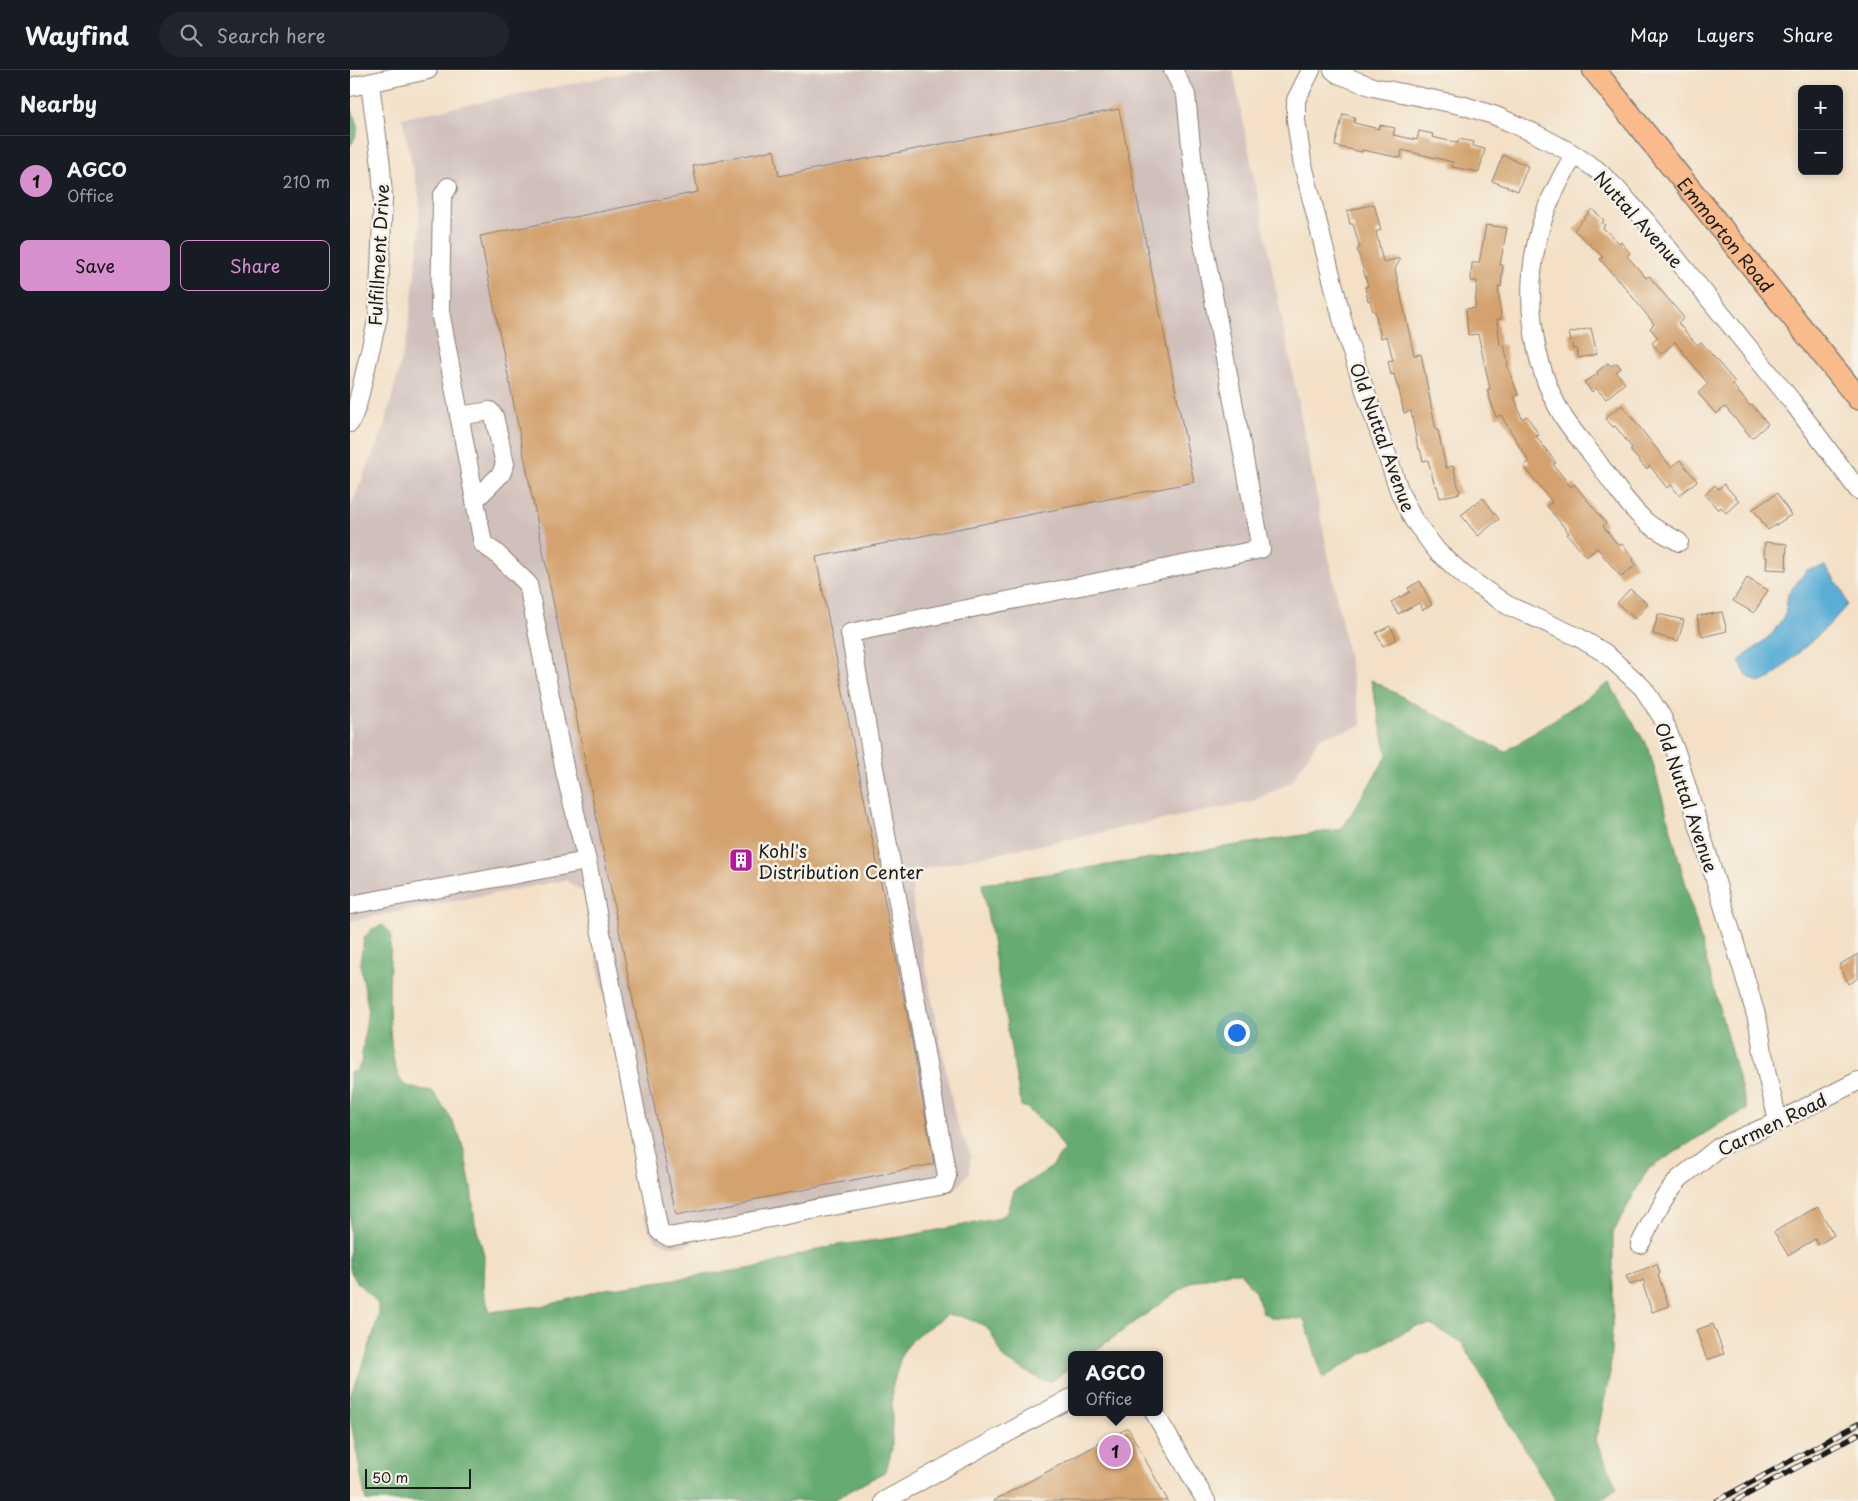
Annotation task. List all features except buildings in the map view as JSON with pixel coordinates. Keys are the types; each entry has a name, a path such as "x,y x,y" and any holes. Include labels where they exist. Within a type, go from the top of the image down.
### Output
{"main road":[{"name":"Emmorton Road","path":"1594,70 1858,398"}],"street":[{"path":"350,87 428,70"},
{"path":"448,187 442,197 440,311 483,544 496,553 528,584 565,772 587,861 659,1231 669,1237 944,1185 947,1176 850,633 1261,550 1198,216 1186,95 1173,70"},
{"name":"Old Nuttal Avenue","path":"1311,70 1296,100 1296,120 1302,161 1348,338 1400,493 1413,519 1437,551 1466,577 1507,605 1578,637 1605,653 1643,688 1662,717 1677,755 1758,1022 1766,1071 1778,1121"},
{"name":"Nuttal Avenue","path":"1333,70 1338,74 1373,87 1465,106 1496,116 1534,133 1574,155 1602,175 1646,221 1791,400 1858,490"},
{"name":"Fulfillment Drive","path":"350,423 357,406 378,316 383,198 381,166 370,84"},
{"path":"1574,155 1544,216 1530,283 1534,336 1540,362 1564,418 1617,488 1644,520 1679,542"},
{"path":"459,416 490,411 494,416 504,464 501,474 474,500"},
{"path":"350,905 587,861"},
{"name":"Carmen Road","path":"1640,1244 1663,1199 1679,1179 1719,1147 1778,1121 1858,1081"},
{"path":"884,1501 1068,1400"},
{"path":"1156,1416 1206,1501"}],"shaded area":[{"name":"Kohl's Distribution Center","path":"639,70 1233,70 1362,726 1320,737 1291,782 1251,802 926,868 912,883 913,905 956,1121 971,1156 969,1173 957,1188 940,1194 705,1235 685,1246 669,1246 656,1240 649,1229 644,1215 645,1192 583,892 565,880 350,921 350,508 383,431 407,338 420,232 420,202 402,118"}],"green space":[{"path":"350,108 356,118 358,127 356,136 350,146"},
{"path":"1371,680 1505,752 1609,683 1649,749 1747,1110 1729,1118 1647,1170 1613,1233 1613,1308 1610,1373 1596,1440 1617,1488 1598,1501 1556,1501 1462,1343 1431,1325 1416,1326 1366,1352 1323,1378 1304,1319 1273,1318 1263,1313 1255,1292 1240,1272 1229,1272 1191,1282 1095,1351 1068,1351 1068,1369 1052,1381 1042,1380 1005,1360 990,1331 981,1324 960,1316 947,1315 917,1335 902,1353 892,1388 892,1449 886,1471 832,1501 366,1501 350,1418 350,1396 366,1357 379,1315 378,1304 356,1281 350,1270 350,1072 356,1072 361,1063 368,1008 360,963 364,938 372,929 383,925 391,934 389,1014 393,1058 398,1075 405,1085 432,1091 448,1113 460,1137 471,1187 475,1223 484,1255 483,1290 490,1312 548,1305 605,1289 760,1267 830,1246 901,1237 995,1219 1006,1214 1014,1191 1052,1167 1064,1149 1053,1131 1027,1108 1021,1106 982,884 1342,829 1387,756"}],"water":[{"path":"1825,566 1843,591 1847,605 1827,627 1771,678 1759,683 1747,676 1739,661 1772,634 1785,615 1788,594 1807,570"}],"railway":[{"path":"1717,1501 1858,1424"},
{"path":"1735,1501 1858,1434"}],"place":[{"name":"Kohl's Distribution Center","path":"741,860"},
{"name":"AGCO","path":"1115,1451"}]}
